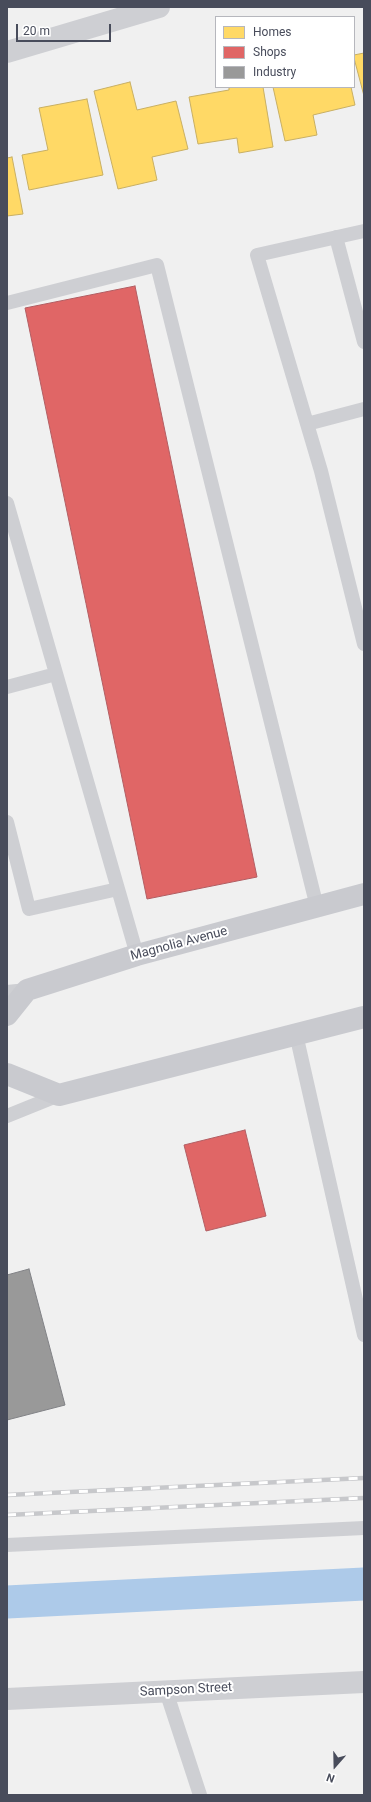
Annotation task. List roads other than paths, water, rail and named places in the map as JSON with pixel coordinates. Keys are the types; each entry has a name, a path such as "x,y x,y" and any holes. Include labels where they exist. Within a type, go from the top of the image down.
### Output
{"main road":[{"name":"Magnolia Avenue","path":"7,1015 17,991 137,955 364,894"},
{"path":"7,1074 59,1095 364,1017"}],"street":[{"path":"7,52 158,7"},
{"name":"Sampson Street","path":"7,1699 364,1682"}],"lane":[{"path":"364,231 257,255 321,471 364,644"},
{"path":"336,237 364,342"},
{"path":"7,303 157,265 317,907"},
{"path":"307,424 364,409"},
{"path":"7,503 137,955"},
{"path":"7,687 56,674"},
{"path":"7,822 29,910 118,889"},
{"path":"296,1034 364,1335"},
{"path":"7,1116 59,1095"},
{"path":"7,1545 364,1528"},
{"path":"166,1691 200,1795"}],"waterway":[{"path":"7,1602 364,1584"}],"railway":[{"path":"7,1495 364,1478"},
{"path":"7,1515 364,1498"}]}
